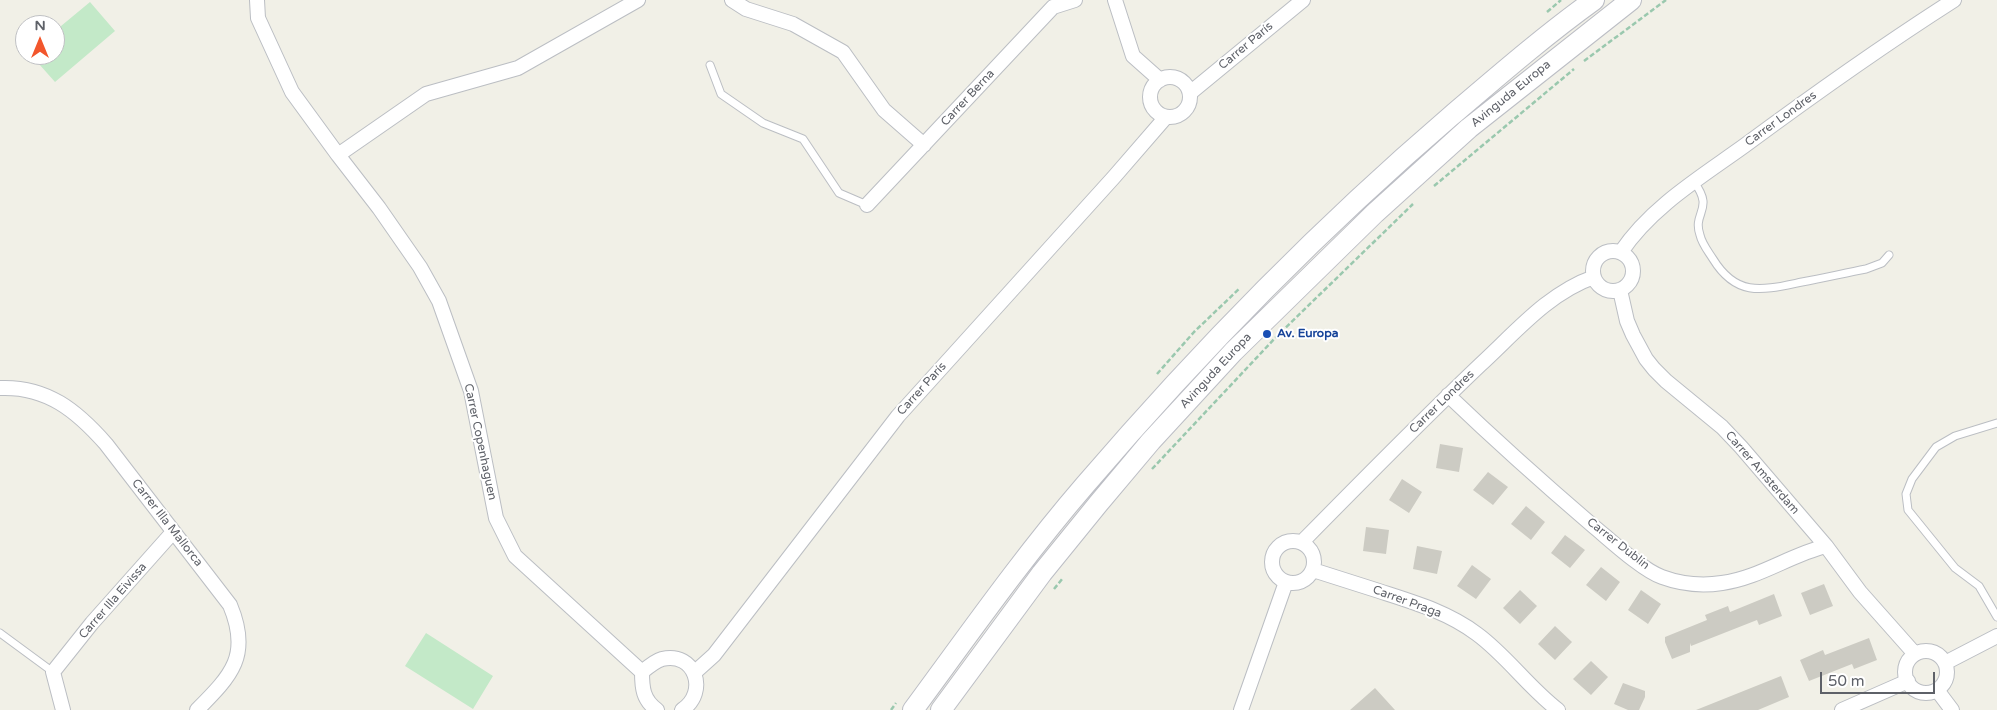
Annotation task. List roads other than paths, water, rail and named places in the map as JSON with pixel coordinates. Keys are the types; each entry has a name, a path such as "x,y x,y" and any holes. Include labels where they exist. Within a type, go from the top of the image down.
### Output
{"main road":[{"name":"Avinguda Europa","path":"913,710 984,613 1084,486 1216,338 1299,255 1428,136 1497,77 1594,0"},
{"name":"Avinguda Europa","path":"941,710 1042,573 1075,532 1151,441 1226,359 1368,219 1469,128 1631,0"},
{"path":"1058,518 1075,532"}],"street":[{"name":"Carrer Copenhaguen","path":"257,0 258,18 292,92 420,266 439,301 471,391 496,518 515,556 642,672"},
{"path":"338,156 426,94 518,68 638,0"},
{"path":"732,0 746,9 793,24 843,52 884,110 924,145"},
{"name":"Carrer Berna","path":"867,206 1053,7 1076,0"},
{"path":"1115,0 1133,56 1160,80"},
{"name":"Carrer París","path":"1190,93 1303,0"},
{"name":"Carrer Londres","path":"1621,252 1638,228 1694,182 1878,50 1954,0"},
{"path":"1172,77 1184,82 1190,93 1189,106 1184,112 1172,117 1166,117 1154,110 1150,97 1154,84 1160,80 1172,77"},
{"name":"Carrer París","path":"694,674 714,656 898,416 1166,117"},
{"path":"1609,251 1621,252 1628,257 1634,269 1630,282 1620,290 1614,291 1601,287 1594,277 1593,270 1597,258 1609,251"},
{"name":"Carrer Londres","path":"1302,542 1448,395 1546,304 1566,290 1594,277"},
{"name":"Carrer Amsterdam","path":"1620,290 1630,328 1639,348 1650,364 1666,382 1722,427 1767,476 1826,546 1860,592 1915,654"},
{"name":"Carrer Illa Mallorca","path":"0,388 18,389 40,394 57,401 77,414 106,444 230,605 237,627 239,646 236,663 226,679 197,710"},
{"name":"Carrer Dublín","path":"1448,395 1521,464 1632,558 1661,577 1689,584 1724,583 1749,576 1810,550 1826,546"},
{"name":"Carrer Illa Eivissa","path":"53,672 92,623 173,532"},
{"path":"1295,540 1302,542 1312,552 1314,558 1313,570 1308,578 1302,581 1295,583 1286,582 1276,575 1273,568 1273,555 1282,544 1295,540"},
{"name":"Carrer Praga","path":"1313,570 1407,599 1436,610 1466,626 1500,654 1538,693 1558,710"},
{"path":"1241,710 1286,582"},
{"path":"1945,663 1997,636"},
{"path":"1926,651 1933,652 1939,655 1945,663 1946,679 1937,690 1923,692 1916,690 1908,681 1906,666 1915,654 1926,651"},
{"path":"657,710 650,705 643,692 642,672 662,659 675,659 684,662 694,674 697,682 696,692 692,701 682,710"},
{"path":"53,672 63,710"},
{"path":"1842,710 1908,681"},
{"path":"1937,690 1952,710"}],"lane":[{"path":"710,65 720,94 763,123 803,139 839,193 867,206"},
{"path":"1694,182 1702,193 1704,201 1698,227 1701,240 1721,272 1746,288 1765,290 1866,269 1882,264 1889,255"},
{"path":"1997,423 1955,436 1936,447 1912,479 1906,494 1908,510 1955,568 1971,579 1983,591 1997,617"},
{"path":"0,633 53,672"}],"place":[{"name":"Av. Europa","path":"1267,334"}]}
